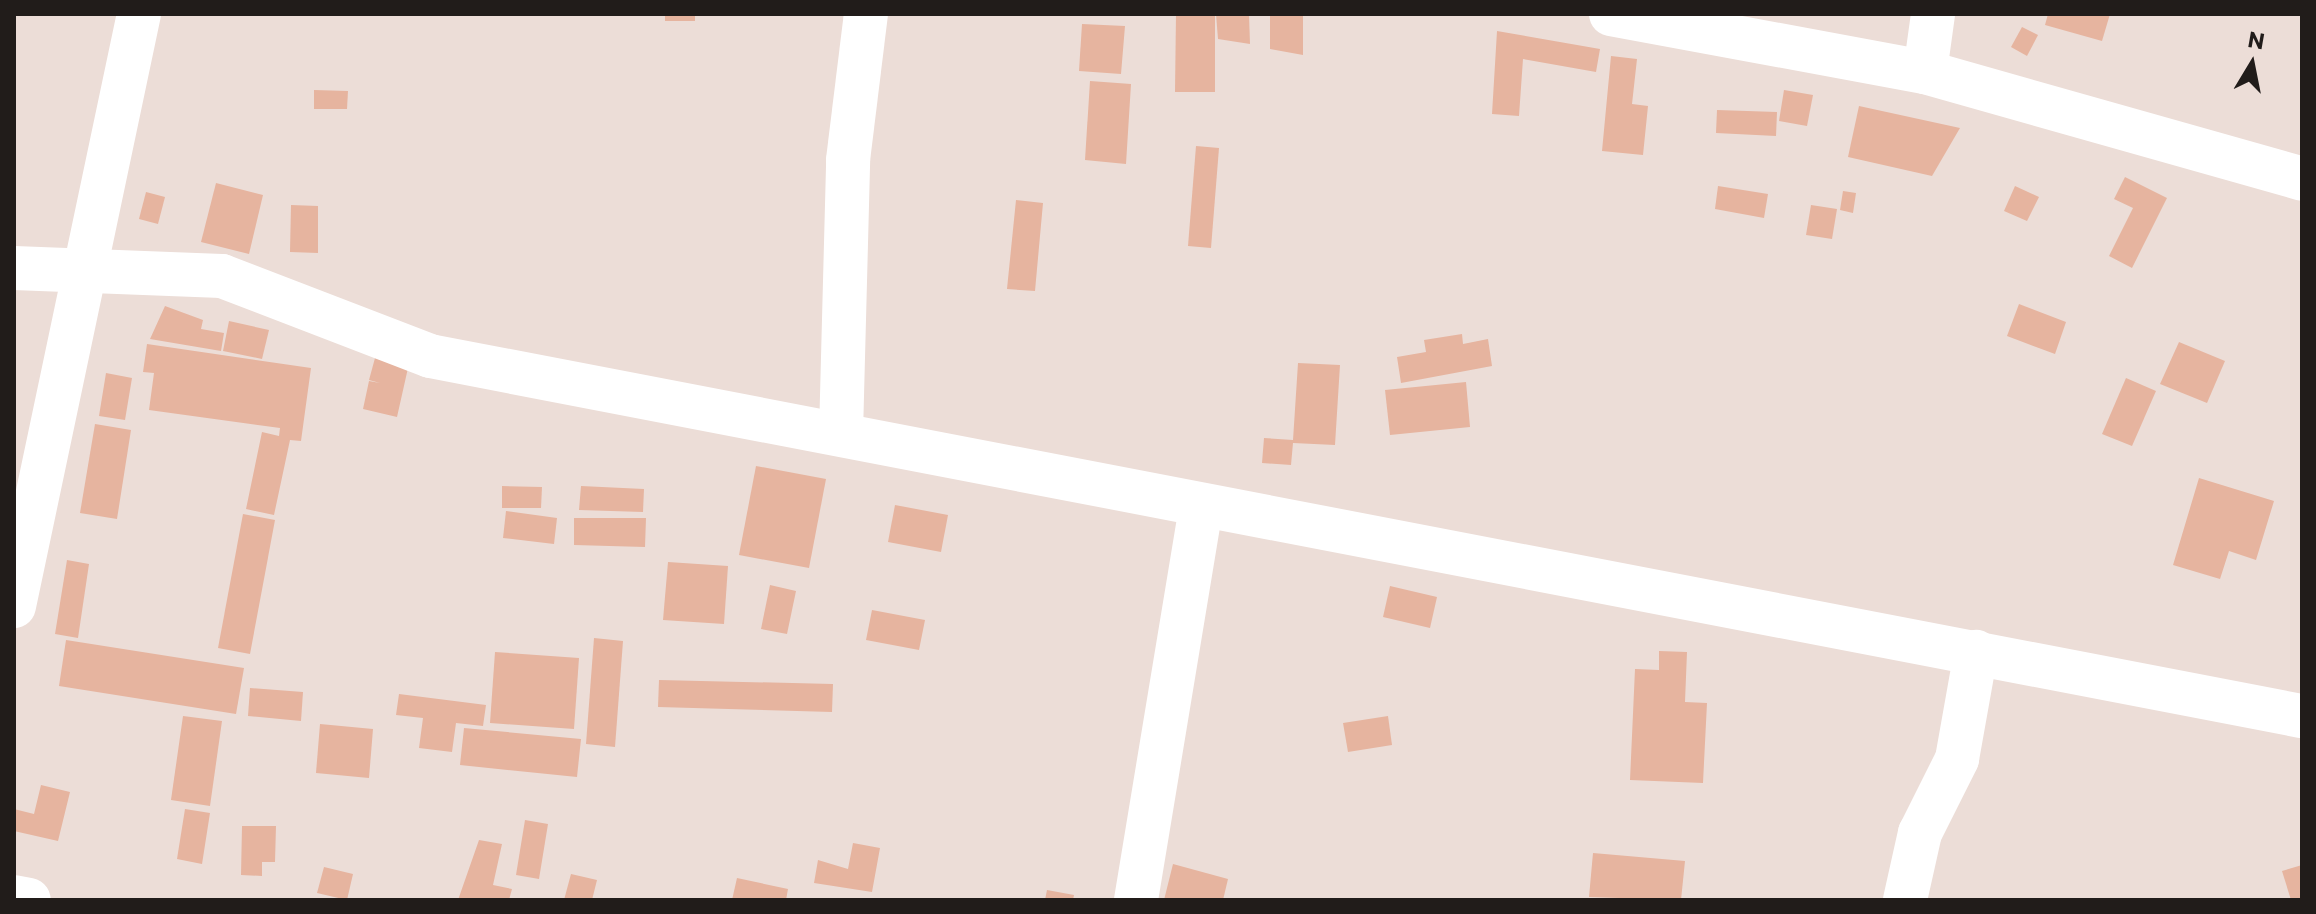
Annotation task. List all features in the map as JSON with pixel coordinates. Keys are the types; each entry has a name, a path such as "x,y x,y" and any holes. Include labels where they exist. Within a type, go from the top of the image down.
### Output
{"street":[{"path":"14,606 139,14"},
{"path":"841,434 848,160 866,14"},
{"path":"1611,14 1925,72 2302,179"},
{"path":"1925,72 1933,14"},
{"path":"14,268 85,268 222,276 430,356 841,434 1201,507 2302,716"},
{"path":"1136,900 1201,507"},
{"path":"1905,900 1920,833 1957,759 1976,652"},
{"path":"14,897 29,900"}],"building":[{"path":"665,14 695,14 695,21 665,21"},
{"path":"1176,14 1215,14 1215,92 1175,92"},
{"path":"1216,14 1249,14 1250,44 1218,39"},
{"path":"1270,14 1303,14 1303,55 1270,49"},
{"path":"2048,14 2110,14 2102,41 2045,25"},
{"path":"1082,24 1125,26 1121,74 1079,71"},
{"path":"2022,27 2038,35 2027,56 2011,47"},
{"path":"1497,31 1600,49 1596,72 1523,59 1519,116 1492,114"},
{"path":"1611,56 1637,59 1632,104 1648,106 1643,155 1602,151"},
{"path":"1090,81 1131,84 1126,164 1085,160"},
{"path":"314,90 348,91 347,109 314,109"},
{"path":"1784,90 1813,95 1807,126 1779,121"},
{"path":"1859,106 1960,128 1932,176 1848,157"},
{"path":"1717,110 1777,112 1776,136 1716,133"},
{"path":"1196,146 1219,148 1211,248 1188,246"},
{"path":"2125,177 2167,198 2132,268 2109,256 2133,208 2114,199"},
{"path":"216,183 263,195 249,254 201,242"},
{"path":"1718,186 1768,194 1764,218 1715,209"},
{"path":"2015,186 2039,197 2027,221 2004,211"},
{"path":"1843,191 1856,193 1853,213 1840,210"},
{"path":"146,192 165,197 158,224 139,219"},
{"path":"1016,200 1043,203 1035,291 1007,289"},
{"path":"291,205 318,206 318,253 290,252"},
{"path":"1811,205 1837,209 1832,239 1806,235"},
{"path":"2019,304 2066,322 2055,354 2007,336"},
{"path":"165,306 203,320 201,329 224,333 221,351 150,339"},
{"path":"229,321 269,330 262,359 223,351"},
{"path":"1462,334 1463,344 1488,339 1492,366 1401,383 1397,357 1426,352 1424,340"},
{"path":"2179,342 2225,361 2207,403 2160,384"},
{"path":"147,344 311,368 301,441 290,440 274,515 246,509 262,432 279,436 280,428 149,410 154,373 143,372"},
{"path":"375,358 408,368 397,417 363,409 369,381 380,383 369,380"},
{"path":"1298,363 1340,365 1335,445 1293,443 1291,465 1262,463 1264,438 1293,440"},
{"path":"106,373 132,378 125,420 99,416"},
{"path":"2126,378 2156,391 2132,446 2102,434"},
{"path":"1466,382 1470,427 1390,435 1385,390"},
{"path":"95,424 131,430 117,519 80,513"},
{"path":"756,466 826,479 809,568 739,555"},
{"path":"2199,478 2274,501 2256,560 2229,551 2220,579 2173,565"},
{"path":"502,486 542,487 541,508 502,508"},
{"path":"581,486 644,489 643,512 579,510"},
{"path":"895,505 948,515 941,552 888,542"},
{"path":"506,511 557,518 554,544 503,538"},
{"path":"243,514 275,520 250,654 218,648"},
{"path":"574,518 646,518 645,547 574,545"},
{"path":"67,560 89,564 78,638 55,634"},
{"path":"668,562 728,566 724,624 663,620"},
{"path":"770,585 796,591 787,634 761,629"},
{"path":"1390,586 1437,597 1430,628 1383,617"},
{"path":"872,610 925,620 919,650 866,640"},
{"path":"594,638 623,641 615,747 586,744"},
{"path":"66,640 244,668 236,714 59,686"},
{"path":"1659,651 1687,652 1685,702 1707,703 1703,783 1630,780 1635,669 1659,670"},
{"path":"495,652 579,658 574,729 490,723"},
{"path":"659,680 833,684 832,712 658,707"},
{"path":"250,688 303,692 301,721 248,716"},
{"path":"399,694 486,705 483,726 456,723 452,752 419,748 423,718 396,715"},
{"path":"183,716 222,721 210,806 171,800"},
{"path":"1388,716 1392,745 1348,752 1343,723"},
{"path":"320,724 373,729 369,778 316,773"},
{"path":"464,728 581,739 577,777 460,765"},
{"path":"41,785 70,792 58,841 14,831 14,809 34,814"},
{"path":"185,809 210,813 202,864 177,859"},
{"path":"525,820 548,824 539,879 516,875"},
{"path":"242,826 276,826 275,862 262,862 262,876 241,875"},
{"path":"479,840 502,844 493,885 512,889 509,900 458,900"},
{"path":"853,843 880,848 872,892 814,883 818,860 848,869"},
{"path":"1593,853 1685,861 1681,900 1589,897"},
{"path":"1173,864 1228,879 1223,900 1164,900"},
{"path":"2302,865 2302,900 2291,900 2282,871"},
{"path":"324,867 353,874 347,900 317,893"},
{"path":"571,874 597,880 592,900 564,900"},
{"path":"737,878 788,889 786,900 732,900"},
{"path":"1047,890 1074,895 1073,900 1045,900"}]}
